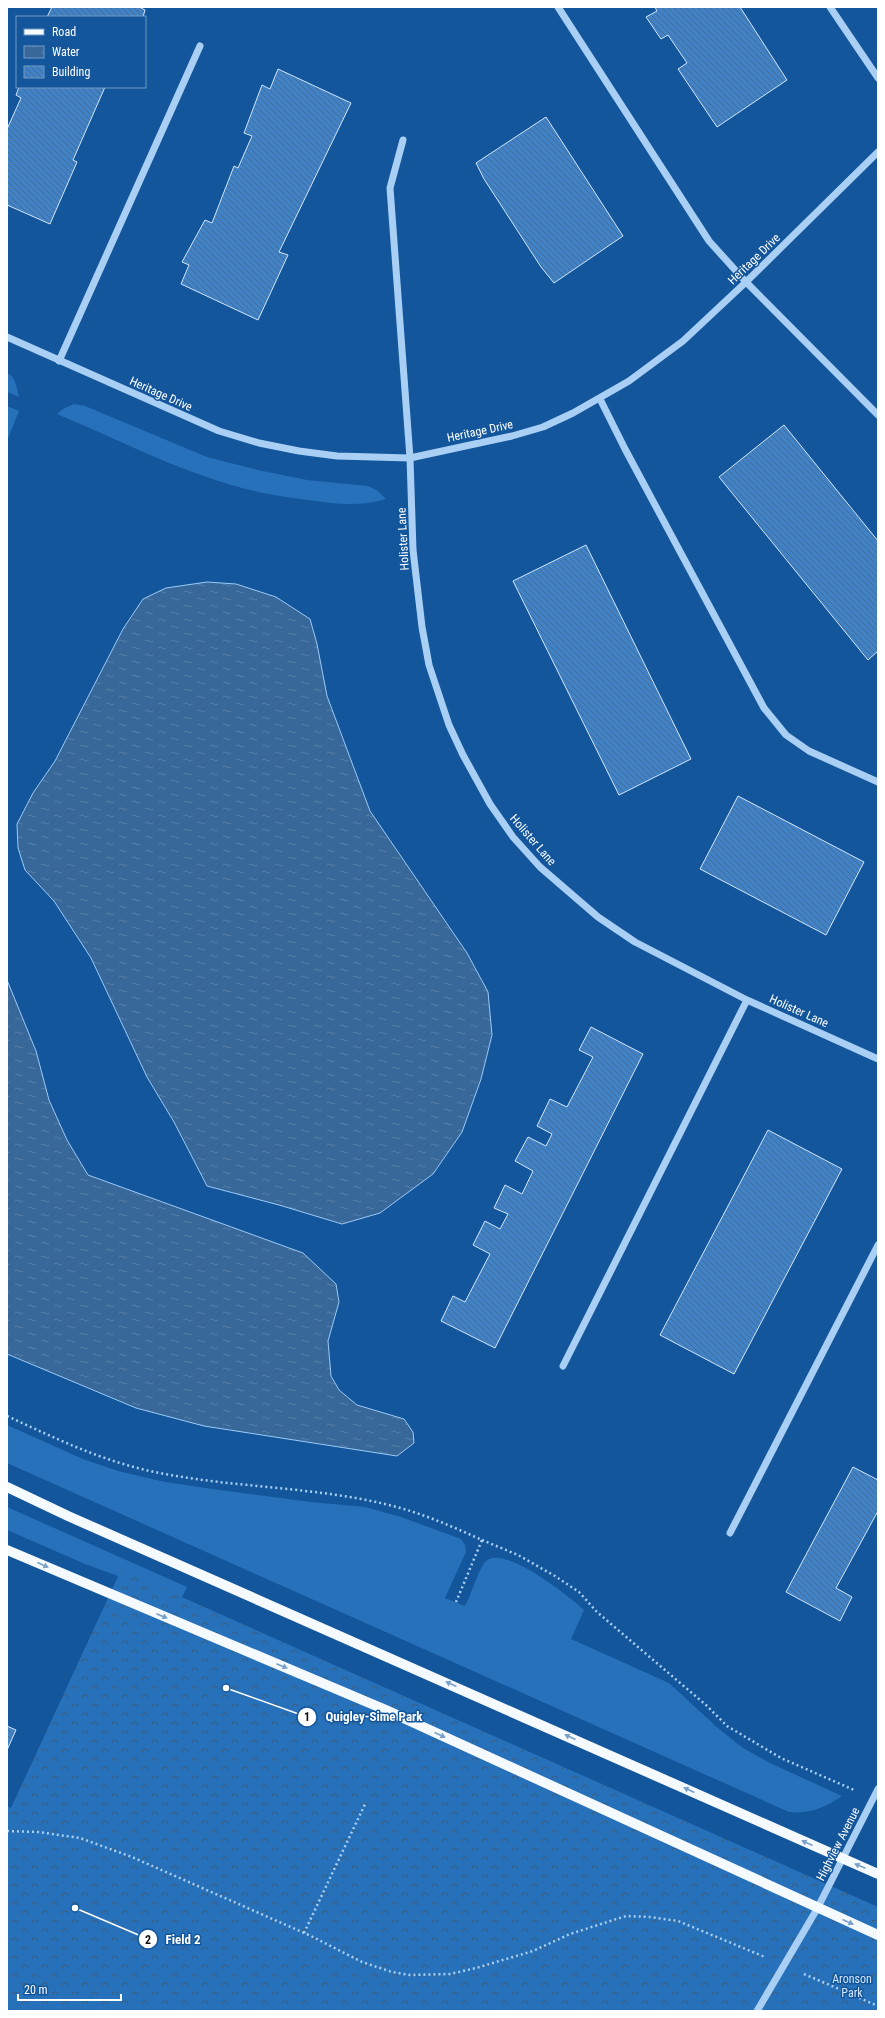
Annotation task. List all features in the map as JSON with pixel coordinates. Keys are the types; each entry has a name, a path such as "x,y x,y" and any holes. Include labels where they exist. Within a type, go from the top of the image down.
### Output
{"main road":[{"path":"7,1487 68,1516 878,1874"},
{"path":"7,1550 386,1710 878,1936"}],"street":[{"path":"558,7 709,241 746,282 878,415"},
{"path":"830,7 878,78"},
{"path":"60,361 200,46"},
{"name":"Holister Lane","path":"403,140 390,188 410,458 412,550 422,627 429,665 449,725 490,804 513,837 540,867 598,917 635,942 747,1000 878,1059"},
{"name":"Heritage Drive","path":"7,337 219,431 300,451 337,456 410,458 512,436 543,427 600,399 629,382 683,342 878,152"},
{"path":"600,399 628,456 764,708 786,735 810,751 878,782"},
{"path":"562,1366 747,1000"},
{"path":"730,1533 878,1245"},
{"name":"Highview Avenue","path":"757,2011 785,1966 817,1909 878,1789"}],"path":[{"path":"7,1416 105,1460 165,1474 232,1484 334,1494 388,1505 430,1517 518,1555 555,1576 579,1592 597,1612 706,1705 727,1726 781,1758 873,1798"},
{"path":"456,1602 482,1540"},
{"path":"304,1933 366,1802"},
{"path":"7,1831 38,1832 80,1838 132,1857 304,1933 362,1962 392,1972 410,1975 450,1974 533,1951 570,1934 626,1916 650,1917 678,1921 878,2006"}],"green space":[{"path":"7,373 14,380 19,397 7,392"},
{"path":"74,404 85,406 207,457 258,470 307,480 368,486 378,491 386,499 367,503 338,504 263,493 210,478 184,469 57,414 63,409"},
{"path":"7,406 19,411 7,441"},
{"path":"7,1425 83,1459 118,1471 165,1482 311,1502 365,1507 401,1517 461,1539 465,1545 466,1552 445,1598 465,1606 483,1564 486,1561 495,1558 507,1560 521,1566 552,1584 584,1610 571,1639 669,1683 719,1729 743,1748 770,1763 842,1796 829,1804 811,1811 789,1812 7,1463"},
{"path":"7,1507 187,1587 181,1599 85,1564 7,1530"},
{"name":"Aronson Park","path":"121,1570 878,1907 878,2011 7,2011 7,1806 11,1808"}],"water":[{"path":"207,582 236,584 276,597 310,619 317,644 327,696 370,811 467,953 488,992 492,1035 481,1079 462,1132 433,1174 380,1213 342,1224 279,1205 207,1186 174,1122 147,1077 91,958 54,901 25,870 18,848 17,824 33,793 55,761 123,629 143,599 166,588"},
{"path":"7,980 36,1051 49,1100 67,1140 88,1175 303,1253 336,1284 339,1302 328,1341 331,1376 339,1390 357,1405 404,1419 413,1432 414,1443 397,1456 204,1426 136,1408 7,1354"}],"building":[{"path":"52,7 139,7 145,10 143,16 48,16"},
{"path":"655,7 740,7 787,80 717,127 678,69 687,63 668,35 661,39 646,17 657,11"},
{"path":"278,69 351,103 279,252 288,255 258,320 181,284 189,265 182,262 205,220 212,223 234,166 238,168 252,136 244,133 262,85 270,89"},
{"path":"19,88 105,88 73,160 77,162 50,224 7,205 7,129 21,98 16,95"},
{"path":"546,117 623,236 554,283 541,267 484,179 476,163"},
{"path":"784,425 878,541 878,651 868,660 719,477"},
{"path":"586,545 691,759 619,795 513,581"},
{"path":"738,796 864,862 826,935 700,869"},
{"path":"591,1027 643,1054 495,1348 441,1321 453,1296 465,1302 490,1254 473,1245 485,1221 500,1229 508,1214 494,1208 505,1185 522,1194 533,1171 515,1161 528,1137 546,1146 552,1134 537,1126 550,1099 567,1107 593,1057 579,1050"},
{"path":"768,1130 842,1169 734,1374 660,1335"},
{"path":"853,1467 878,1480 878,1511 836,1588 852,1597 840,1621 786,1592"},
{"path":"7,1726 16,1730 7,1750"}],"place":[{"name":"Quigley-Sime Park","path":"226,1688"},
{"name":"Field 2","path":"75,1908"}]}
